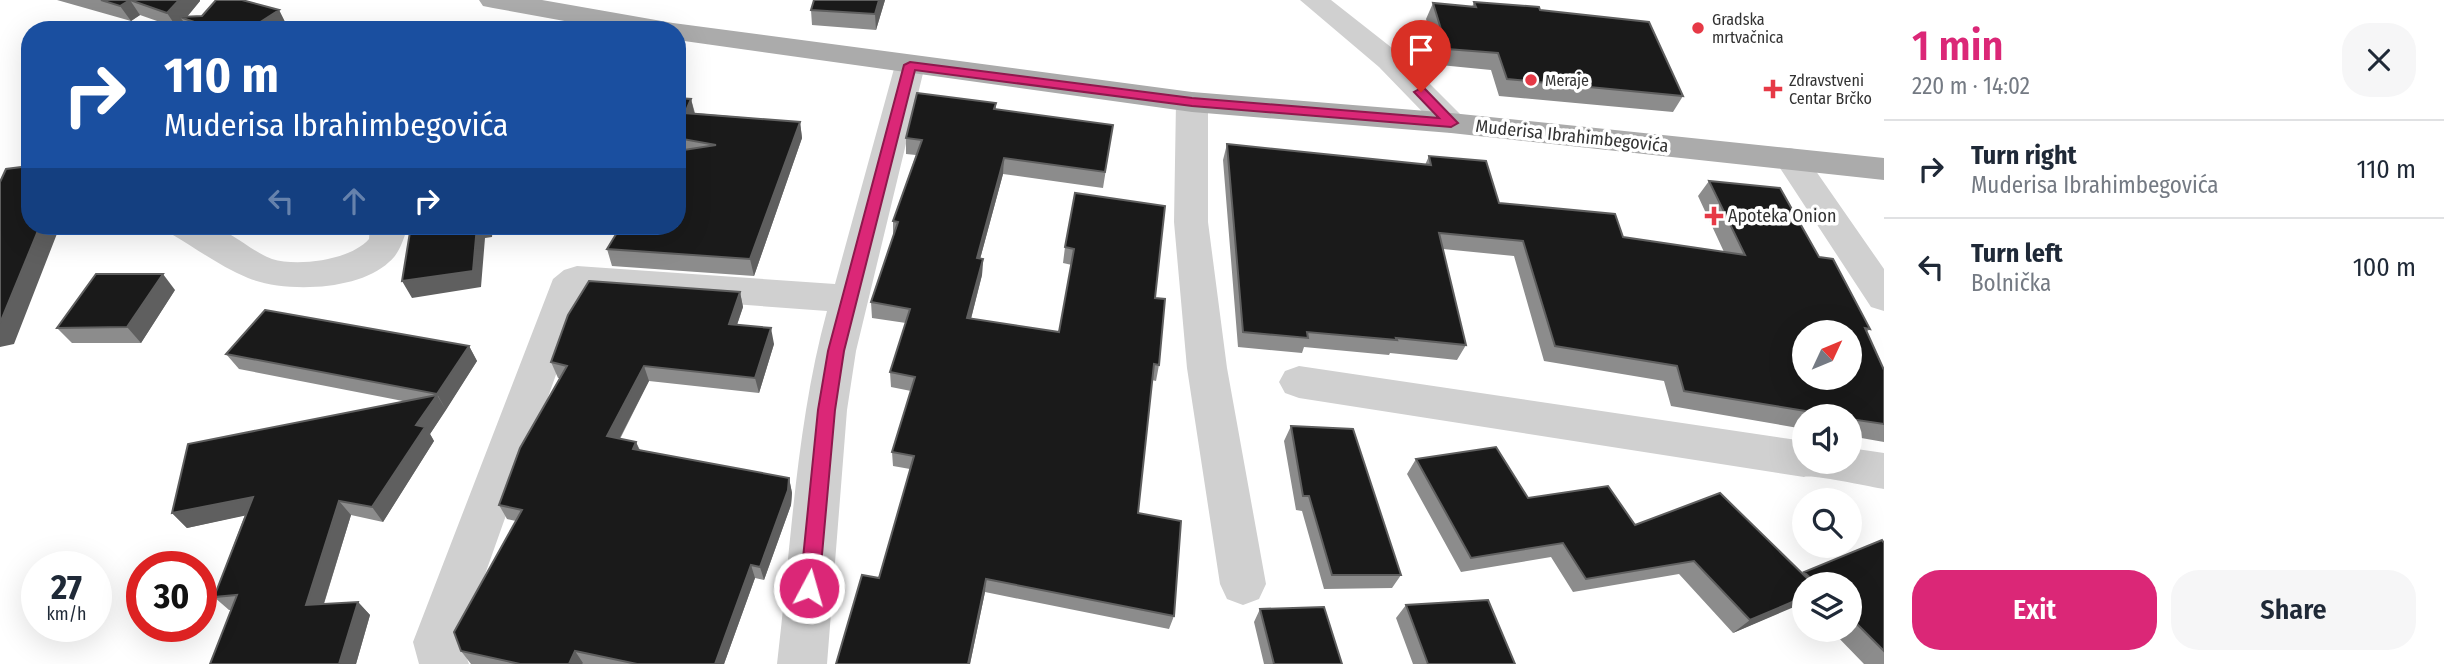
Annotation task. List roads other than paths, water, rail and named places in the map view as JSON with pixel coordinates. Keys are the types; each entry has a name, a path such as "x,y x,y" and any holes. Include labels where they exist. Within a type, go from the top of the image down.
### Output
{"main road":[{"path":"494,0 614,21"},
{"name":"Muderisa Ibrahimbegovića","path":"686,33 1192,102 1451,123 1884,169"}],"street":[{"path":"1314,0 1390,61 1451,123"},
{"path":"802,664 827,410 836,351 910,65"},
{"path":"1192,102 1192,235 1207,369 1243,584"},
{"path":"1790,159 1884,297"},
{"path":"201,235 267,272 296,276 331,272 360,263 384,246 387,235"},
{"path":"444,664 437,642 566,289 577,279 851,299"},
{"path":"1299,382 1792,457"},
{"path":"1862,468 1884,471"}],"place":[{"name":"Gradska mrtvačnica","path":"1698,28"},
{"name":"Meraje","path":"1531,80"},
{"name":"Zdravstveni Centar Brčko","path":"1773,89"},
{"name":"Apoteka Onion","path":"1714,216"}]}
